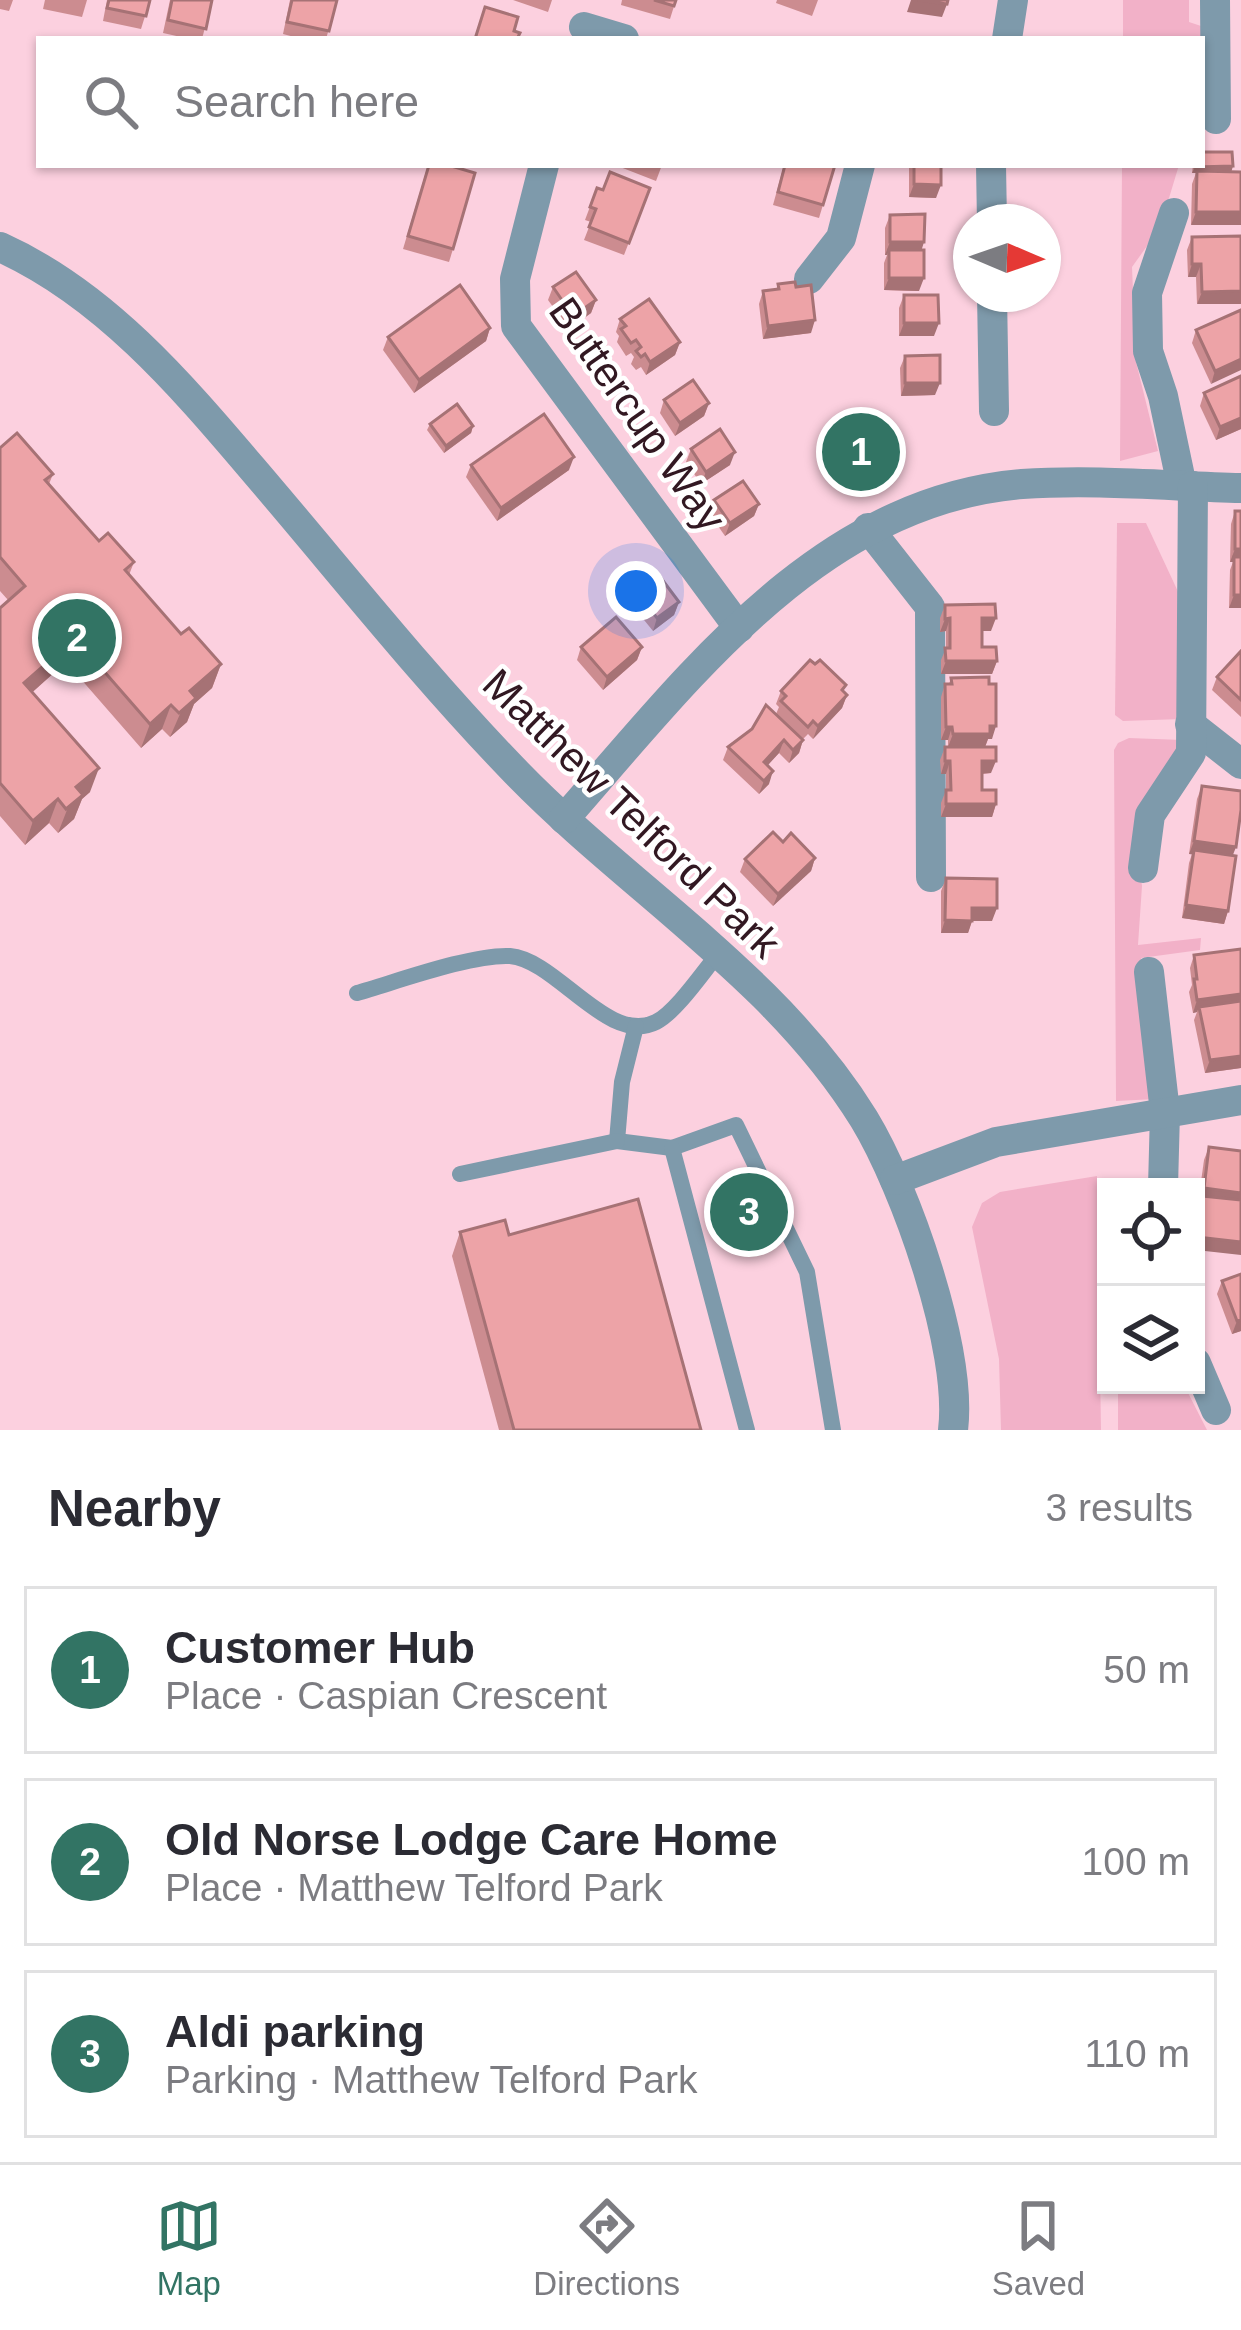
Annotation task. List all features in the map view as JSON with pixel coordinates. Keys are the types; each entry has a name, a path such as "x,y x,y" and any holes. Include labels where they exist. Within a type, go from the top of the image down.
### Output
{"street":[{"path":"1007,36 1013,0"},
{"path":"1215,0 1216,119"},
{"path":"585,22 617,36"},
{"name":"Buttercup Way","path":"543,168 514,279 516,326 739,628"},
{"path":"809,279 841,238 859,168"},
{"path":"991,168 992,204"},
{"path":"1143,868 1150,815 1191,753 1188,486 1148,351 1147,293 1174,213"},
{"name":"Matthew Telford Park","path":"0,247 98,308 165,370 511,768 718,954 830,1068 866,1122 895,1180 930,1275 950,1374 953,1430"},
{"path":"992,312 994,411"},
{"path":"564,819 681,685 739,628 781,590 868,528 935,502 1023,484 1241,488"},
{"path":"868,528 930,607 931,877"},
{"path":"1190,724 1241,764"},
{"path":"1149,972 1165,1112 1163,1178"},
{"path":"895,1180 996,1142 1241,1100"},
{"path":"1205,1384 1216,1409"}],"lane":[{"path":"357,992 511,956 542,966 604,1015 636,1026 662,1019 718,954"},
{"path":"617,1141 622,1082 636,1026"},
{"path":"460,1174 617,1141 672,1148 736,1125 807,1272 833,1430"},
{"path":"672,1148 747,1430"}],"shaded area":[{"path":"1123,0 1189,0 1189,22 1204,27 1204,36 1123,36"},
{"path":"1122,168 1178,168 1147,246 1132,267 1136,362 1158,451 1120,461"},
{"path":"1117,523 1146,523 1181,598 1182,719 1123,721 1115,715"},
{"path":"1129,738 1182,740 1135,836 1142,886 1138,945 1201,938 1200,950 1141,958 1144,1040 1156,1099 1116,1101 1114,750"},
{"path":"1097,1176 1101,1430 1001,1430 999,1359 972,1227 982,1203 1000,1192"},
{"path":"1118,1394 1189,1394 1207,1430 1118,1430"}],"building":[{"path":"109,0 150,0 146,16 107,8"},
{"path":"172,0 212,0 206,29 168,20"},
{"path":"292,0 337,0 329,31 287,22"},
{"path":"485,7 518,17 514,31 518,36 476,36"},
{"path":"1205,152 1232,152 1233,166 1205,167"},
{"path":"428,168 475,173 453,249 408,236"},
{"path":"784,168 834,168 823,205 778,192"},
{"path":"914,168 941,168 941,185 914,184"},
{"path":"1197,171 1241,172 1241,212 1196,212"},
{"path":"610,172 650,188 629,243 589,227 597,188 603,190"},
{"path":"925,214 924,242 890,242 890,215"},
{"path":"1241,236 1241,291 1202,292 1201,264 1192,264 1192,237"},
{"path":"889,250 924,250 924,278 889,278"},
{"path":"576,272 596,300 573,316 553,287"},
{"path":"795,282 796,287 811,285 815,320 768,326 763,291"},
{"path":"460,285 490,328 419,380 388,337"},
{"path":"904,295 938,295 939,323 904,323"},
{"path":"649,299 680,342 650,362 636,351 641,347 636,340 631,343 620,319"},
{"path":"1241,310 1241,359 1215,371 1196,330"},
{"path":"940,355 940,383 905,383 905,356"},
{"path":"1241,376 1241,418 1220,427 1204,393"},
{"path":"693,380 709,403 680,423 664,400"},
{"path":"457,404 473,426 446,446 430,424"},
{"path":"544,414 574,457 501,508 471,465"},
{"path":"872,425 885,449 854,466 841,442"},
{"path":"720,429 735,452 706,472 691,449"},
{"path":"17,433 53,474 45,480 99,541 108,533 134,562 125,570 181,634 189,628 221,664 190,691 196,698 179,713 171,705 150,724 75,638 24,683 99,768 76,787 83,795 66,809 58,799 33,821 0,783 0,608 25,586 0,557 0,448"},
{"path":"743,481 759,504 730,523 714,500"},
{"path":"1235,511 1241,511 1241,549 1235,549"},
{"path":"1234,557 1241,557 1241,595 1234,595"},
{"path":"658,574 679,602 657,618 636,591"},
{"path":"995,604 996,618 982,618 982,647 996,647 997,661 946,661 950,618 945,619 945,605"},
{"path":"616,617 642,647 607,677 581,647"},
{"path":"1241,651 1241,700 1217,677"},
{"path":"810,660 815,664 820,660 846,685 842,690 847,695 818,726 813,721 808,727 781,701 786,696 781,691"},
{"path":"989,677 989,684 996,684 996,726 990,726 990,734 953,734 952,727 946,727 945,684 952,684 951,678"},
{"path":"766,705 803,740 793,750 784,740 764,762 773,771 764,781 728,747 752,729"},
{"path":"945,747 996,747 996,761 982,761 982,790 996,790 996,804 946,804 946,790 951,790"},
{"path":"1202,786 1241,791 1236,847 1194,841"},
{"path":"773,832 783,842 791,833 815,858 778,894 745,859"},
{"path":"1194,850 1236,856 1228,911 1186,905"},
{"path":"946,878 997,879 997,908 972,908 972,921 945,920"},
{"path":"1241,949 1241,994 1197,1000 1194,955"},
{"path":"1241,1001 1241,1056 1210,1060 1199,1007"},
{"path":"1209,1147 1241,1151 1241,1193 1205,1188"},
{"path":"1205,1196 1241,1200 1241,1242 1205,1238"},
{"path":"638,1199 701,1430 514,1430 460,1232 505,1220 509,1235"},
{"path":"1241,1274 1241,1320 1237,1321 1222,1281"}],"place":[{"name":"Customer Hub","path":"861,452"},
{"name":"Old Norse Lodge Care Home","path":"77,638"},
{"name":"Aldi parking","path":"749,1212"}]}
